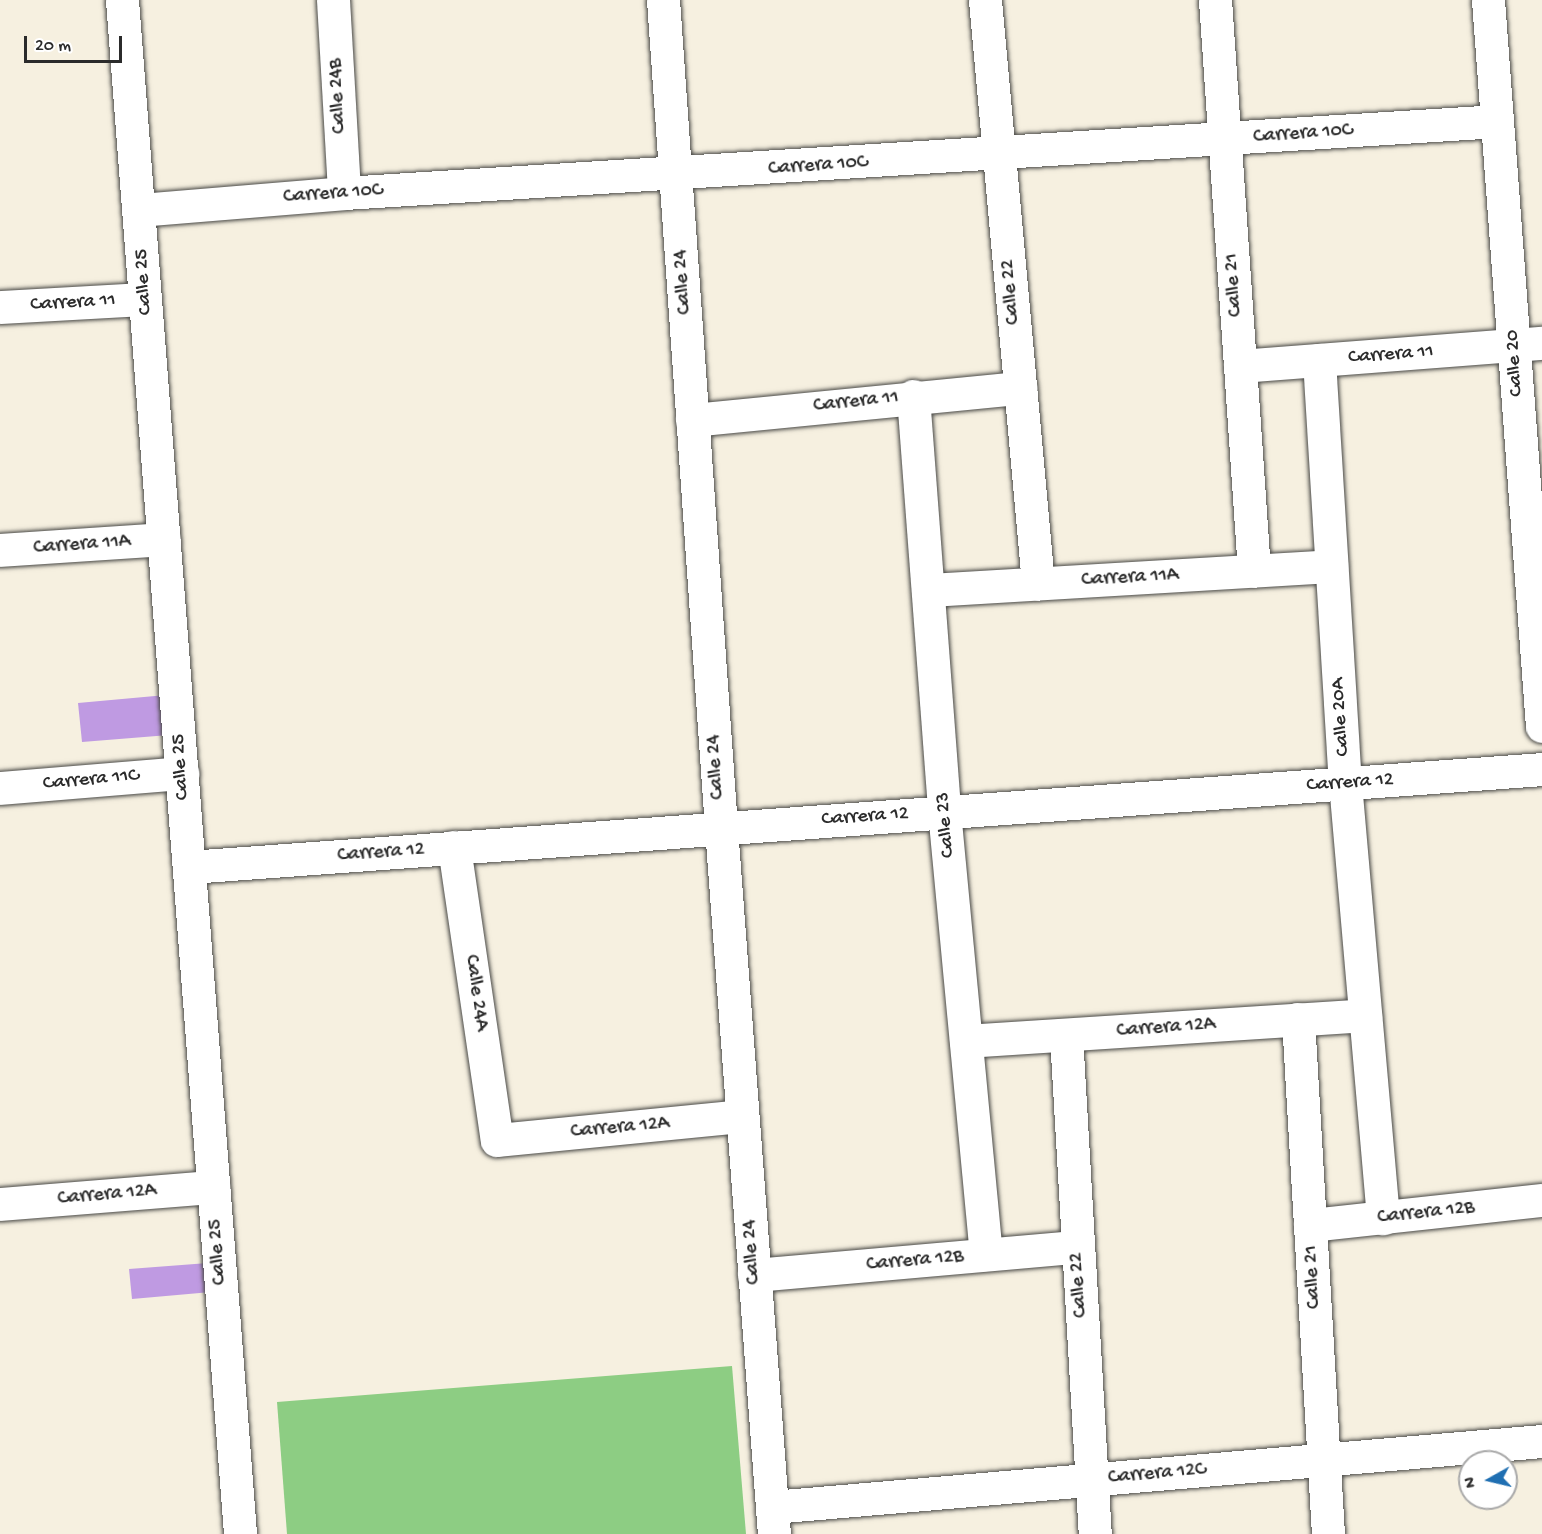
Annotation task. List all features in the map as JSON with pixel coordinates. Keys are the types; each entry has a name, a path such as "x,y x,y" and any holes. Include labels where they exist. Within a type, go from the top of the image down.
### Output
{"street":[{"name":"Calle 25","path":"122,0 240,1534"},
{"name":"Calle 24B","path":"333,0 344,193"},
{"name":"Calle 24","path":"663,0 720,828 773,1520"},
{"name":"Calle 22","path":"985,0 1038,584"},
{"name":"Calle 21","path":"1215,0 1254,571"},
{"name":"Calle 20","path":"1488,0 1497,121 1528,344 1542,726"},
{"name":"Carrera 10C","path":"139,210 344,193 999,155 1497,121"},
{"name":"Carrera 11","path":"0,307 145,299"},
{"name":"Carrera 11","path":"1240,366 1528,344"},
{"name":"Calle 20A","path":"1319,360 1345,783 1383,1218"},
{"name":"Carrera 11","path":"692,420 913,396 1020,388"},
{"name":"Calle 23","path":"913,396 944,812 986,1254"},
{"name":"Carrera 11A","path":"0,550 164,540"},
{"name":"Carrera 11A","path":"929,590 1331,566"},
{"name":"Carrera 12","path":"189,867 1542,769"},
{"name":"Carrera 11C","path":"0,788 182,773"},
{"name":"Calle 24A","path":"454,847 497,1140"},
{"name":"Carrera 12A","path":"966,1041 1365,1015"},
{"name":"Calle 21","path":"1298,1019 1328,1534"},
{"name":"Calle 22","path":"1066,1035 1076,1247 1095,1534"},
{"name":"Carrera 12A","path":"497,1140 742,1116"},
{"name":"Carrera 12A","path":"0,1204 213,1187"},
{"name":"Carrera 12B","path":"1310,1225 1542,1200"},
{"name":"Carrera 12B","path":"754,1275 1076,1247"},
{"name":"Carrera 12C","path":"773,1520 1093,1479 1542,1441"}],"green space":[{"path":"732,1366 746,1534 287,1534 277,1402"}],"building":[{"path":"166,695 169,735 82,742 78,703"},
{"path":"208,1263 211,1292 132,1299 129,1269"}]}
